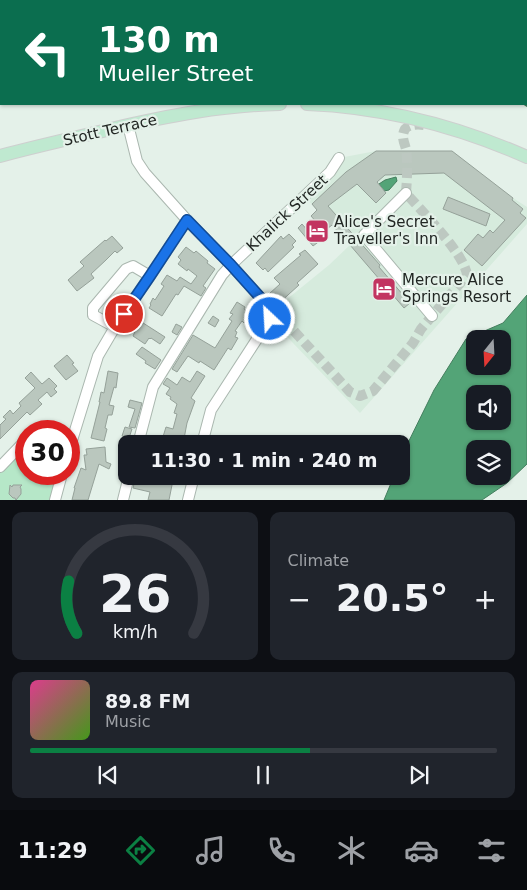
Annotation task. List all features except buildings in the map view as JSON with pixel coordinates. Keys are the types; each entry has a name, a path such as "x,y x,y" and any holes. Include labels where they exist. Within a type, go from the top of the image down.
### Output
{"main road":[{"name":"Stott Terrace","path":"0,156 128,125 199,111 255,105"},
{"path":"334,105 394,114 443,126 476,136 527,157"}],"street":[{"path":"128,125 137,161 144,173 231,265 267,305 270,313 270,319 211,410 204,435"},
{"name":"Khalick Street","path":"140,435 153,387 222,275 330,172 339,158"},
{"path":"406,193 364,235 432,316"},
{"path":"76,420 96,360 114,327 187,220"},
{"path":"114,327 93,314 94,308 126,269 133,266 150,276"},
{"path":"0,467 15,451"},
{"path":"55,500 59,485"},
{"path":"123,500 127,485"},
{"path":"188,500 192,485"}],"shaded area":[{"name":"Mercure Alice Springs Resort","path":"376,151 452,151 527,207 527,224 360,413 270,319 270,313 329,265 350,245 305,197 339,158"},
{"path":"396,177 397,181 389,190 384,191 379,184"},
{"path":"527,295 527,464 511,479 511,440 466,440 466,485 504,485 482,500 384,500 390,485 410,485 410,439 434,390 466,339 466,375 511,375 511,330 487,330 503,323"},
{"path":"15,451 15,485 59,485 55,500 0,500 0,467"}],"tunnel":[{"path":"270,319 282,318 350,392 360,396 373,391 413,343 421,329 467,275 451,244 406,193 407,160 403,134 407,127 424,125"}],"place":[{"name":"Alice's Secret Traveller's Inn","path":"317,231"},
{"name":"Mercure Alice Springs Resort","path":"384,289"}],"route":[{"path":"124,314 187,220 267,305 270,319"}]}
